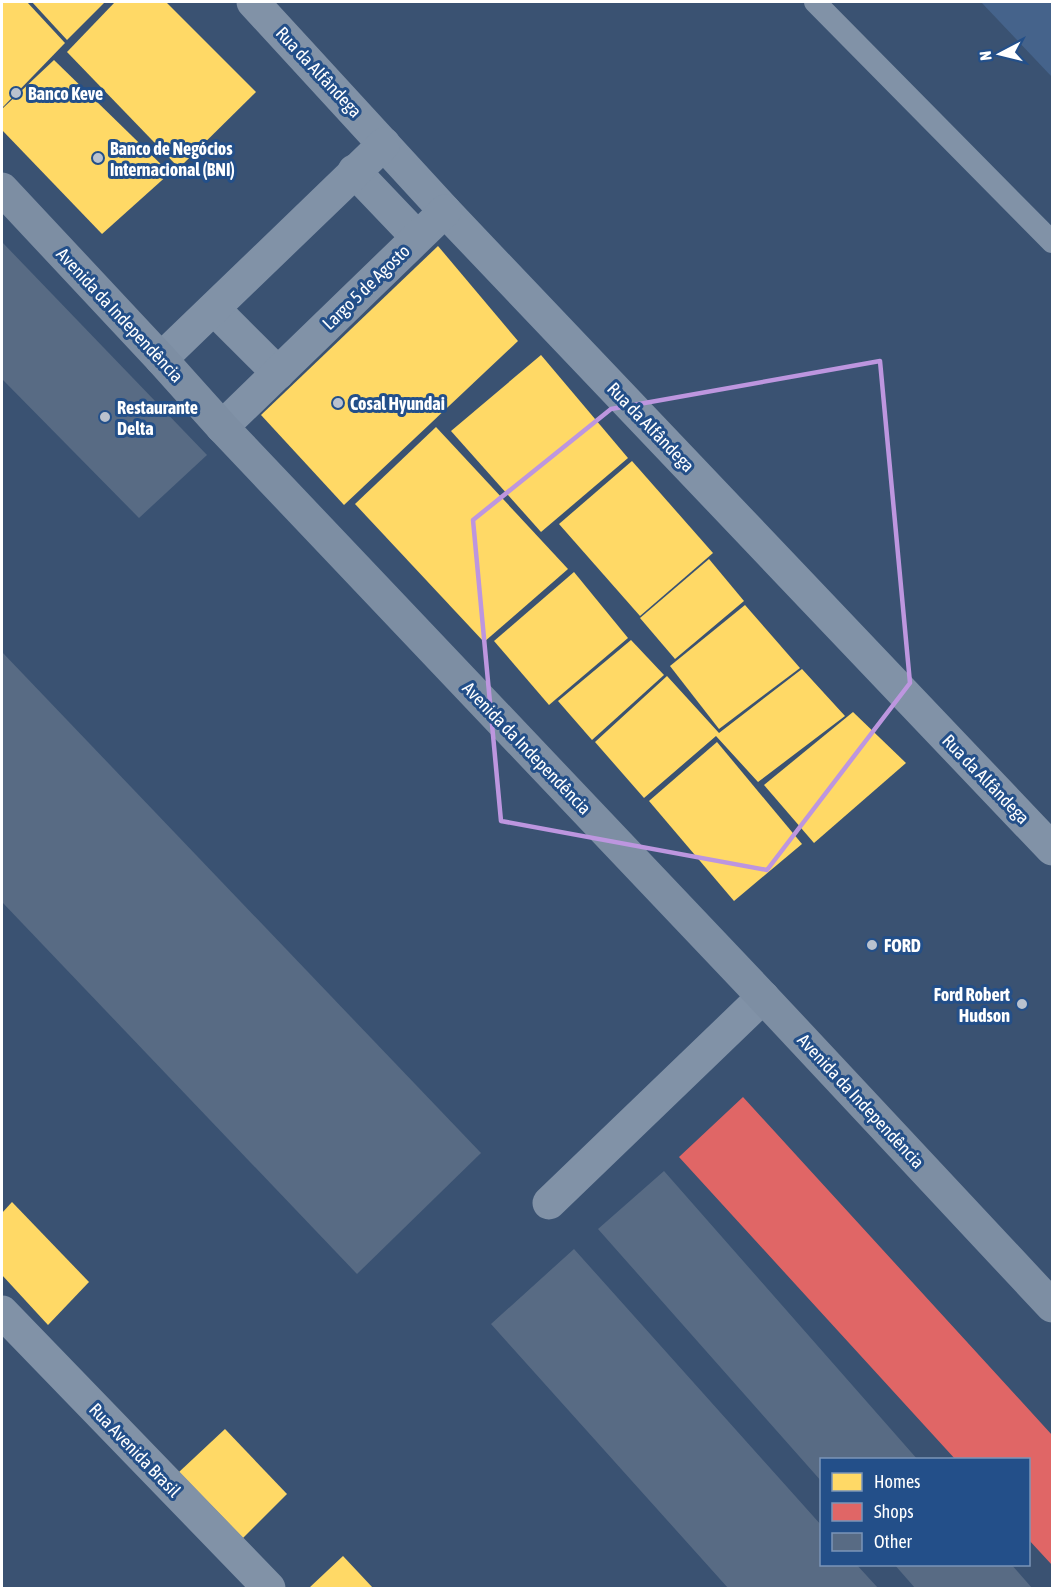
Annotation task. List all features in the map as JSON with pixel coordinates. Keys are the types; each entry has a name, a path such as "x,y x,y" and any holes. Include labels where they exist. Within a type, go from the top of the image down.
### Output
{"street":[{"name":"Rua da Alfândega","path":"253,2 445,211 1053,849"},
{"path":"161,359 384,144"},
{"name":"Largo 5 de Agosto","path":"222,427 417,237 354,171"},
{"name":"Avenida da Independência","path":"2,189 222,427 1053,1306"},
{"path":"417,237 445,211"},
{"path":"214,309 278,374"},
{"path":"549,1203 763,997"},
{"name":"Rua Avenida Brasil","path":"2,1312 269,1588"}],"lane":[{"path":"815,2 1053,242"}],"highlighted area":[{"path":"880,361 910,683 767,870 501,821 473,520 611,409"}],"water":[{"path":"981,2 1052,2 1052,77"}],"building: Homes":[{"path":"2,2 27,2 65,43 2,108"},
{"path":"32,2 105,2 67,40"},
{"path":"115,2 166,2 256,92 179,168 67,52"},
{"path":"54,60 170,173 102,234 2,130 2,109"},
{"path":"438,246 518,341 344,505 261,415"},
{"path":"541,355 628,458 541,532 451,431"},
{"path":"436,427 568,569 484,642 355,504"},
{"path":"632,461 713,553 640,616 559,524"},
{"path":"709,559 744,601 675,659 640,618"},
{"path":"574,572 628,638 549,705 494,641"},
{"path":"745,605 800,668 719,729 670,666"},
{"path":"631,640 664,675 592,740 558,701"},
{"path":"802,669 845,716 758,782 716,736 644,798 595,742 667,676 719,733"},
{"path":"853,712 906,763 814,843 764,785"},
{"path":"717,742 802,844 734,901 649,801"},
{"path":"12,1202 89,1282 48,1325 2,1275 2,1213"},
{"path":"225,1429 287,1494 243,1538 179,1472"},
{"path":"343,1556 373,1588 309,1588"}],"building: Shops":[{"path":"743,1097 1052,1435 1052,1565 1030,1541 1030,1458 954,1458 679,1157"}],"building: Other":[{"name":"Restaurante Delta","path":"2,242 207,455 139,518 2,379"},
{"path":"2,652 481,1153 357,1274 2,902"},
{"path":"664,1171 916,1458 820,1458 820,1480 598,1229"},
{"path":"574,1249 820,1524 820,1566 858,1566 878,1588 728,1588 491,1324"},
{"path":"896,1566 1013,1566 1032,1588 915,1588"}],"place":[{"name":"Banco Keve","path":"16,93"},
{"name":"Banco de Negócios Internacional (BNI)","path":"98,158"},
{"name":"Cosal Hyundai","path":"338,403"},
{"name":"Restaurante Delta","path":"105,417"},
{"name":"FORD","path":"872,945"},
{"name":"Ford Robert Hudson","path":"1022,1004"}]}
